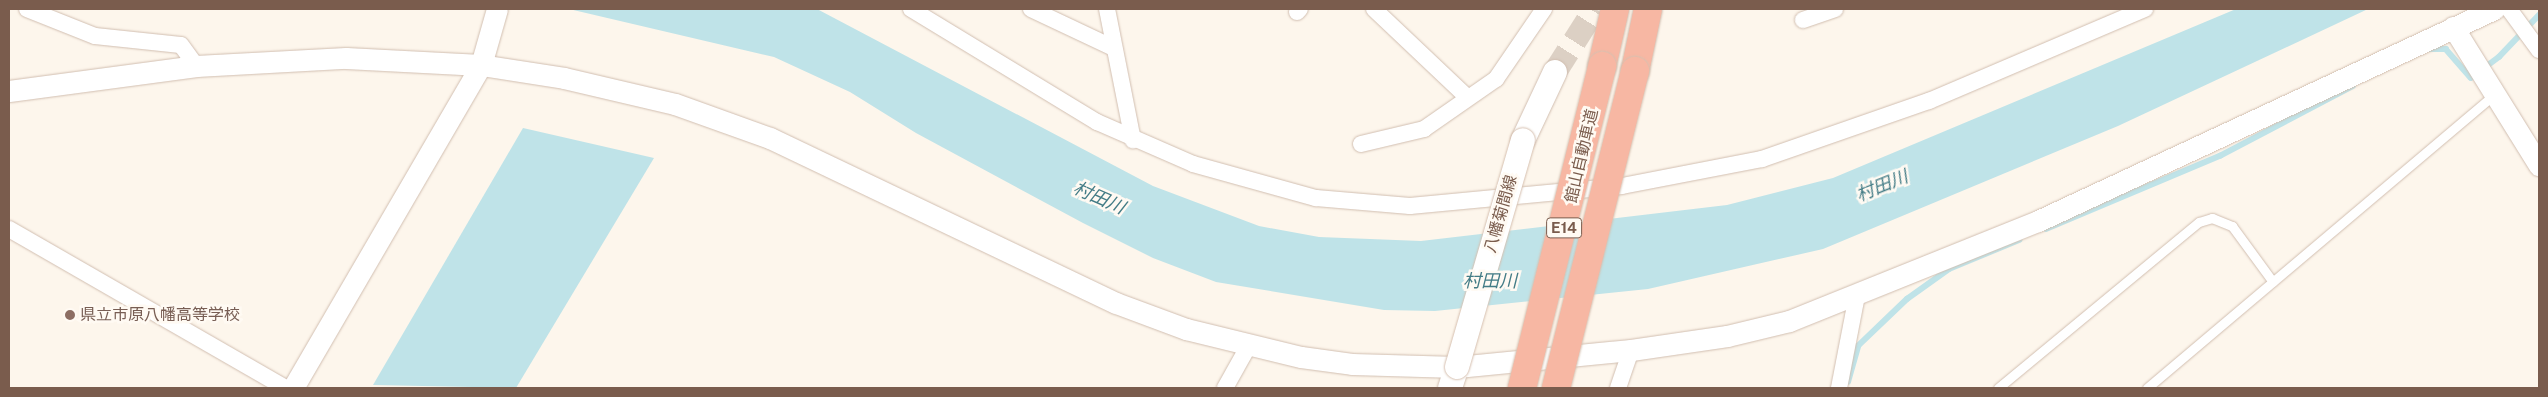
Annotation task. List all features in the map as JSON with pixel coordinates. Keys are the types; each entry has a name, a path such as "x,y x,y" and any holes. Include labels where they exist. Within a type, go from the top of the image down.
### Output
{"highway":[{"name":"館山自動車道","path":"1522,388 1602,66 1614,9"},
{"name":"館山自動車道","path":"1556,388 1635,71 1648,9"}],"main road":[{"name":"八幡菊間線","path":"1453,378 1523,140 1555,72"}],"street":[{"path":"28,9 95,36 181,45 196,66"},
{"path":"293,388 481,65 496,9"},
{"path":"911,9 1133,140 1249,183 1363,205 1472,202 1622,186 1762,159 1852,131 2145,9"},
{"path":"1031,9 1114,48"},
{"path":"1107,9 1133,140"},
{"path":"1374,9 1467,97"},
{"path":"1803,20 1835,9"},
{"path":"9,92 196,66 346,58 481,65 629,92 724,120 779,142 1116,303 1249,345 1352,364 1453,378 1735,334 1789,321 1858,295 2038,221 2494,9"},
{"path":"2509,9 2539,50"},
{"path":"1361,144 1424,129 1467,97 1496,79 1540,10"},
{"path":"2453,27 2539,165"},
{"path":"9,229 286,388"},
{"path":"1839,388 1858,295"},
{"path":"1225,388 1249,345"},
{"path":"1618,388 1631,350"}],"lane":[{"path":"2147,388 2495,94"},
{"path":"1998,388 2199,222 2212,218 2232,226 2273,282"}],"water":[{"name":"村田川","path":"569,9 817,9 1153,186 1259,226 1319,237 1421,241 1727,205 1833,178 2236,9 2368,9 2118,126 1823,249 1648,289 1435,311 1384,310 1216,282 1153,258 1083,223 916,133 850,92 774,57"},
{"path":"523,128 654,158 516,388 373,385"}],"waterway":[{"path":"2428,49 2446,49 2471,78 2499,57 2539,15"},
{"path":"2046,229 2220,156 2353,86"},
{"path":"1848,382 1858,346 1907,299 1949,269 2019,240"}],"tunnel":[{"path":"1555,72 1595,9"}],"place":[{"name":"県立市原八幡高等学校","path":"70,315"}]}
